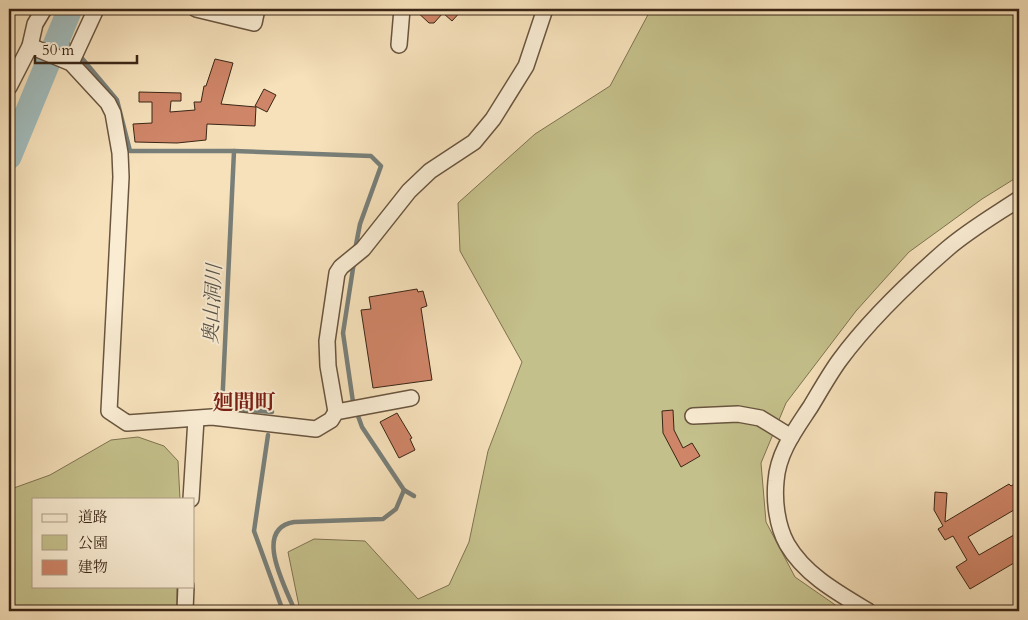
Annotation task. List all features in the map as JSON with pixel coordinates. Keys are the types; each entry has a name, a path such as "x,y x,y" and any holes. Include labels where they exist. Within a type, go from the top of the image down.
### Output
{"street":[{"path":"9,87 35,48 32,31 44,9"},
{"path":"71,63 96,9"},
{"path":"196,9 254,23 257,9"},
{"path":"399,45 402,9"},
{"path":"348,410 328,366 327,341 337,273 341,267 355,257 409,192 430,171 474,142 493,118 526,66 545,9"},
{"path":"35,48 71,63 108,103 113,113 120,153 121,177 109,411 127,423 212,417 316,429 323,427 348,410 411,398"},
{"path":"868,611 827,586 810,572 786,542 775,501 776,480 781,459 791,437 839,361 883,311 948,248 980,224 1019,200"},
{"path":"693,416 738,414 760,418 791,437"},
{"path":"191,498 196,419"},
{"path":"185,611 186,588"}],"green space":[{"path":"651,9 1019,9 1019,176 982,199 909,252 856,311 786,403 761,463 766,522 795,577 844,611 300,611 288,552 314,539 365,541 418,599 449,585 469,542 488,451 522,362 460,251 458,203 535,134 610,86"},
{"path":"138,437 164,446 178,461 180,498 32,498 32,588 177,588 177,611 9,611 9,493 11,489 50,475 111,440"}],"building":[{"path":"414,9 463,9 452,21 443,13 434,23 429,23"},
{"path":"215,59 233,63 221,104 256,107 255,126 207,124 206,140 177,143 135,142 133,124 152,123 152,102 139,102 139,92 181,93 181,101 171,101 170,112 195,110 194,102 201,102 204,86 206,86"},
{"path":"264,89 276,95 267,112 255,106"},
{"path":"417,289 418,292 423,291 427,306 421,308 432,380 373,388 361,310 371,309 369,297"},
{"path":"673,410 674,430 683,448 692,443 700,456 681,467 663,433 662,411"},
{"path":"397,413 412,438 410,439 415,450 399,458 380,422"},
{"path":"1019,481 1019,507 968,537 979,555 1019,532 1019,560 970,589 956,567 967,560 953,536 945,540 938,529 943,526 934,510 935,492 947,493 945,522 1009,484 1011,486"}],"waterway":[{"path":"9,157 70,9"},
{"path":"60,33 68,43"},
{"path":"80,56 117,100 130,151 234,151 371,156 381,166 360,224 355,250"},
{"name":"奥山洞川","path":"234,151 222,408 272,412"},
{"path":"354,262 343,333 353,402 362,427 404,490 414,496"},
{"name":"奥山洞川","path":"268,435 254,531 283,611"},
{"path":"295,611 275,560 273,547 275,536 282,527 294,522 383,519 396,509 404,490"}],"district":[{"name":"廻間町","path":"244,402"}]}
